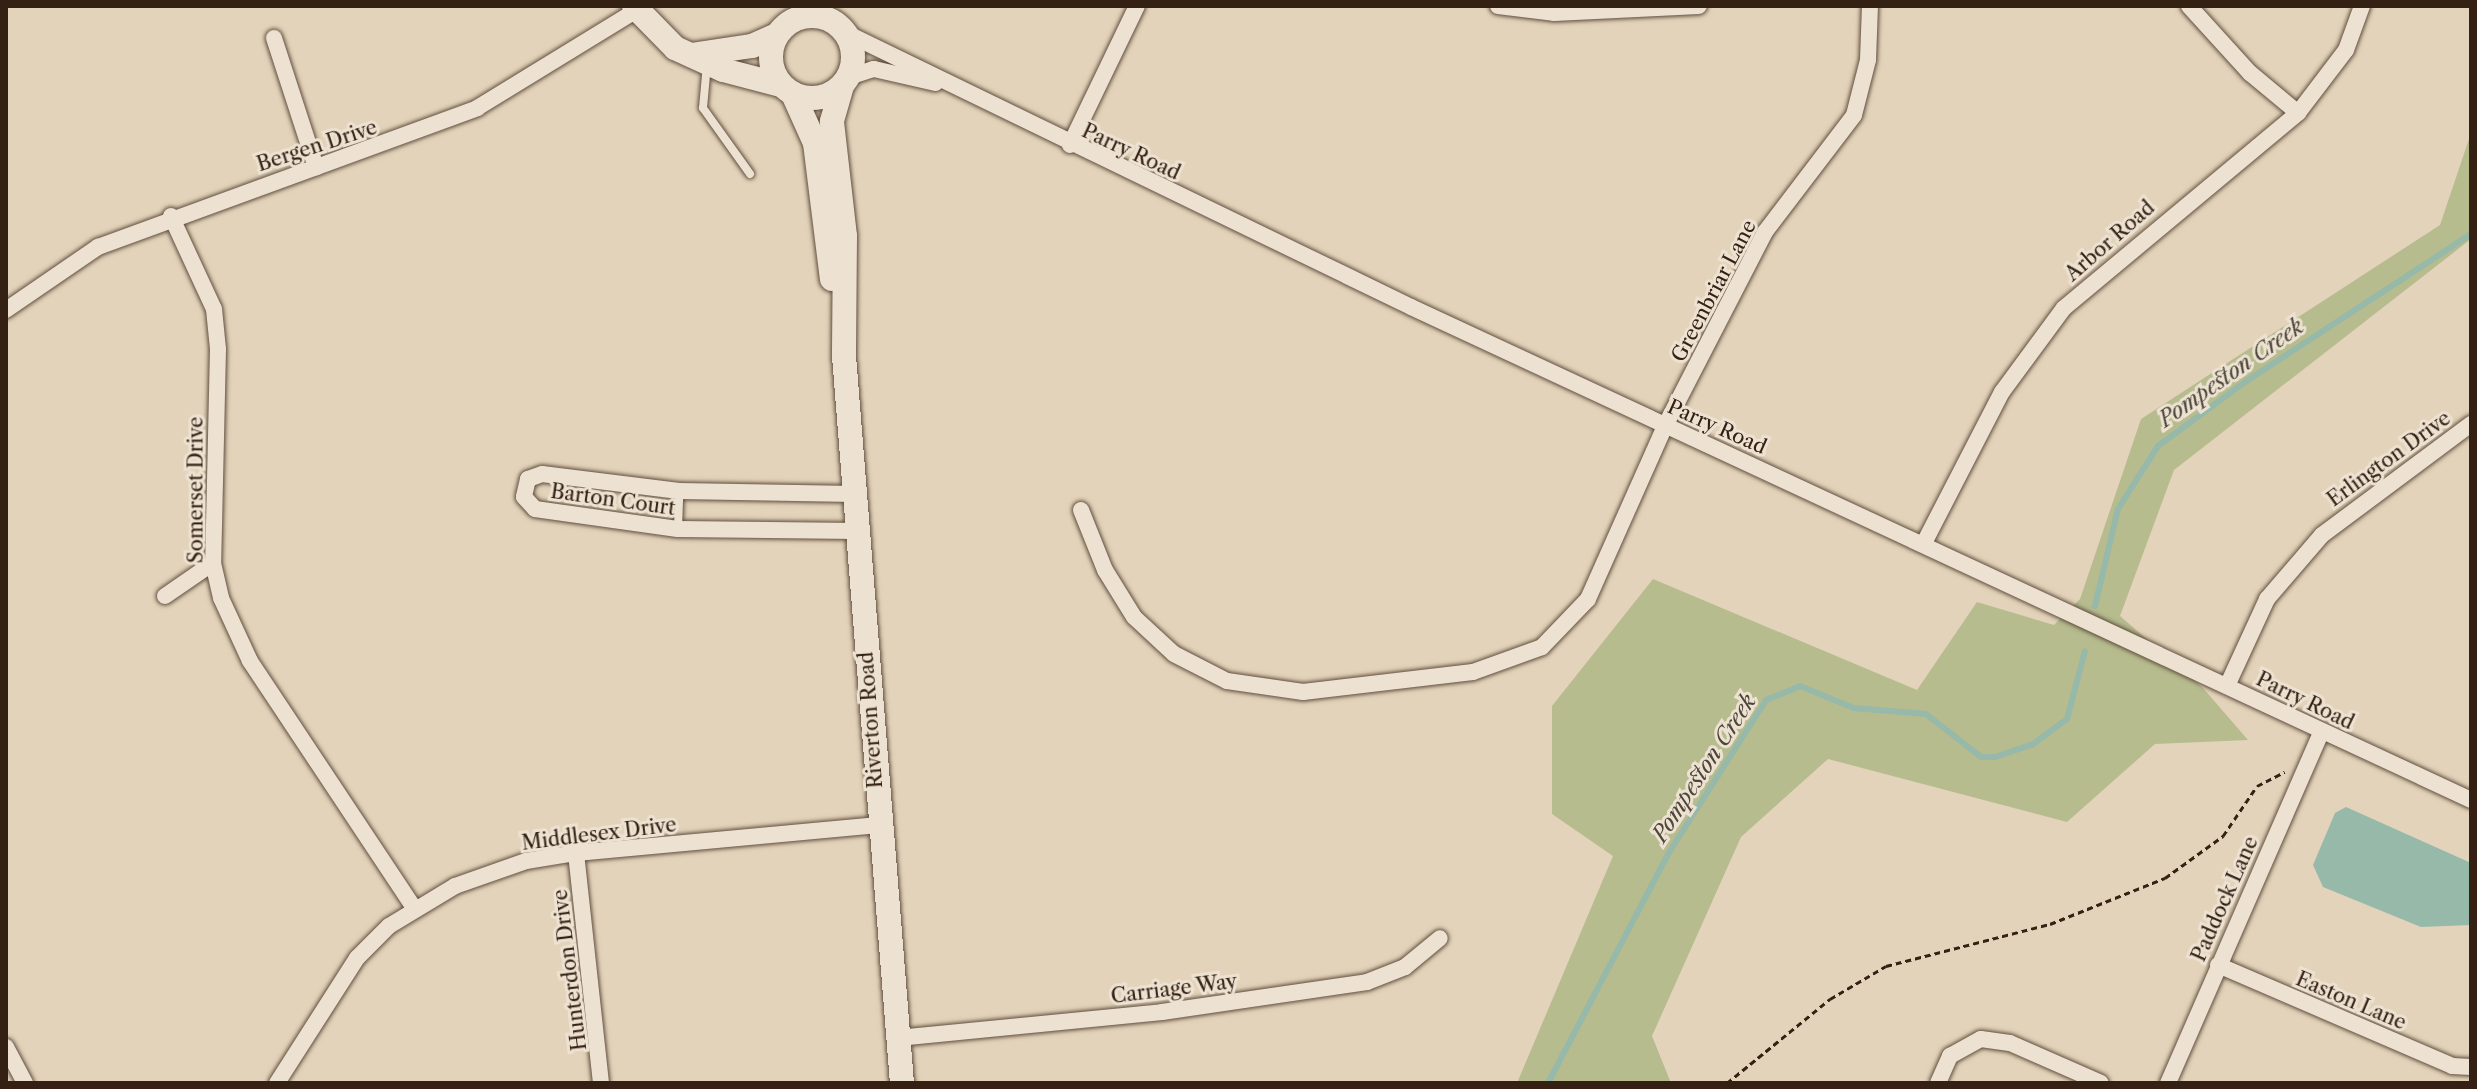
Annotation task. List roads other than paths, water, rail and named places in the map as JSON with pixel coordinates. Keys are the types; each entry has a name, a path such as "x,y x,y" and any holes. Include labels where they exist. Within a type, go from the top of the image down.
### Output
{"main road":[{"path":"635,8 654,34 698,59 818,99 845,81 854,58 837,21 813,16 789,21 752,46 698,59"},
{"path":"787,89 770,58 789,21"},
{"name":"Riverton Road","path":"844,356 845,236 832,122 845,81"},
{"name":"Riverton Road","path":"787,89 815,143 844,356 879,825 902,1083"}],"street":[{"path":"1070,145 1137,6"},
{"path":"1498,6 1554,13 1699,6"},
{"name":"Greenbriar Lane","path":"1081,510 1105,570 1134,617 1200,670 1279,692 1473,672 1542,647 1576,617 1665,426 1765,232 1854,115 1868,60 1870,6"},
{"path":"2189,6 2298,113"},
{"name":"Arbor Road","path":"1924,543 2002,392 2064,308 2298,113 2346,50 2362,6"},
{"name":"Bergen Drive","path":"6,310 98,247 171,216 477,108 635,8"},
{"name":"Parry Road","path":"837,21 905,56 948,86 1070,145 1665,426 1924,543 2471,800"},
{"path":"274,38 316,167"},
{"name":"Parry Road","path":"845,81 874,69 948,86"},
{"name":"Somerset Drive","path":"171,216 214,309 218,349 213,563 250,661 415,909"},
{"name":"Erlington Drive","path":"2227,686 2267,599 2303,555 2377,488 2471,424"},
{"name":"Barton Court","path":"855,494 679,491 542,474 528,479 524,497 535,509 678,529 858,531"},
{"path":"165,596 213,563"},
{"name":"Paddock Lane","path":"2168,1083 2321,732"},
{"name":"Middlesex Drive","path":"277,1083 357,958 415,909 489,871 576,853 879,825"},
{"name":"Hunterdon Drive","path":"576,853 601,1083"},
{"name":"Carriage Way","path":"898,1038 1162,1012 1367,982 1405,967 1440,938"},
{"name":"Easton Lane","path":"2218,965 2452,1066 2471,1067"},
{"path":"1938,1083 1950,1056 1981,1039 2010,1043 2101,1083"},
{"path":"6,1047 25,1083"}],"lane":[{"path":"698,59 703,108 750,174"},
{"path":"678,529 679,491"}],"waterway":[{"name":"Pompeston Creek","path":"2095,606 2118,509 2158,446 2248,380 2471,234"},
{"name":"Pompeston Creek","path":"1548,1083 1668,854 1766,700 1800,686 1854,708 1926,714 1981,757 1995,757 2033,744 2067,719 2085,651"}]}
